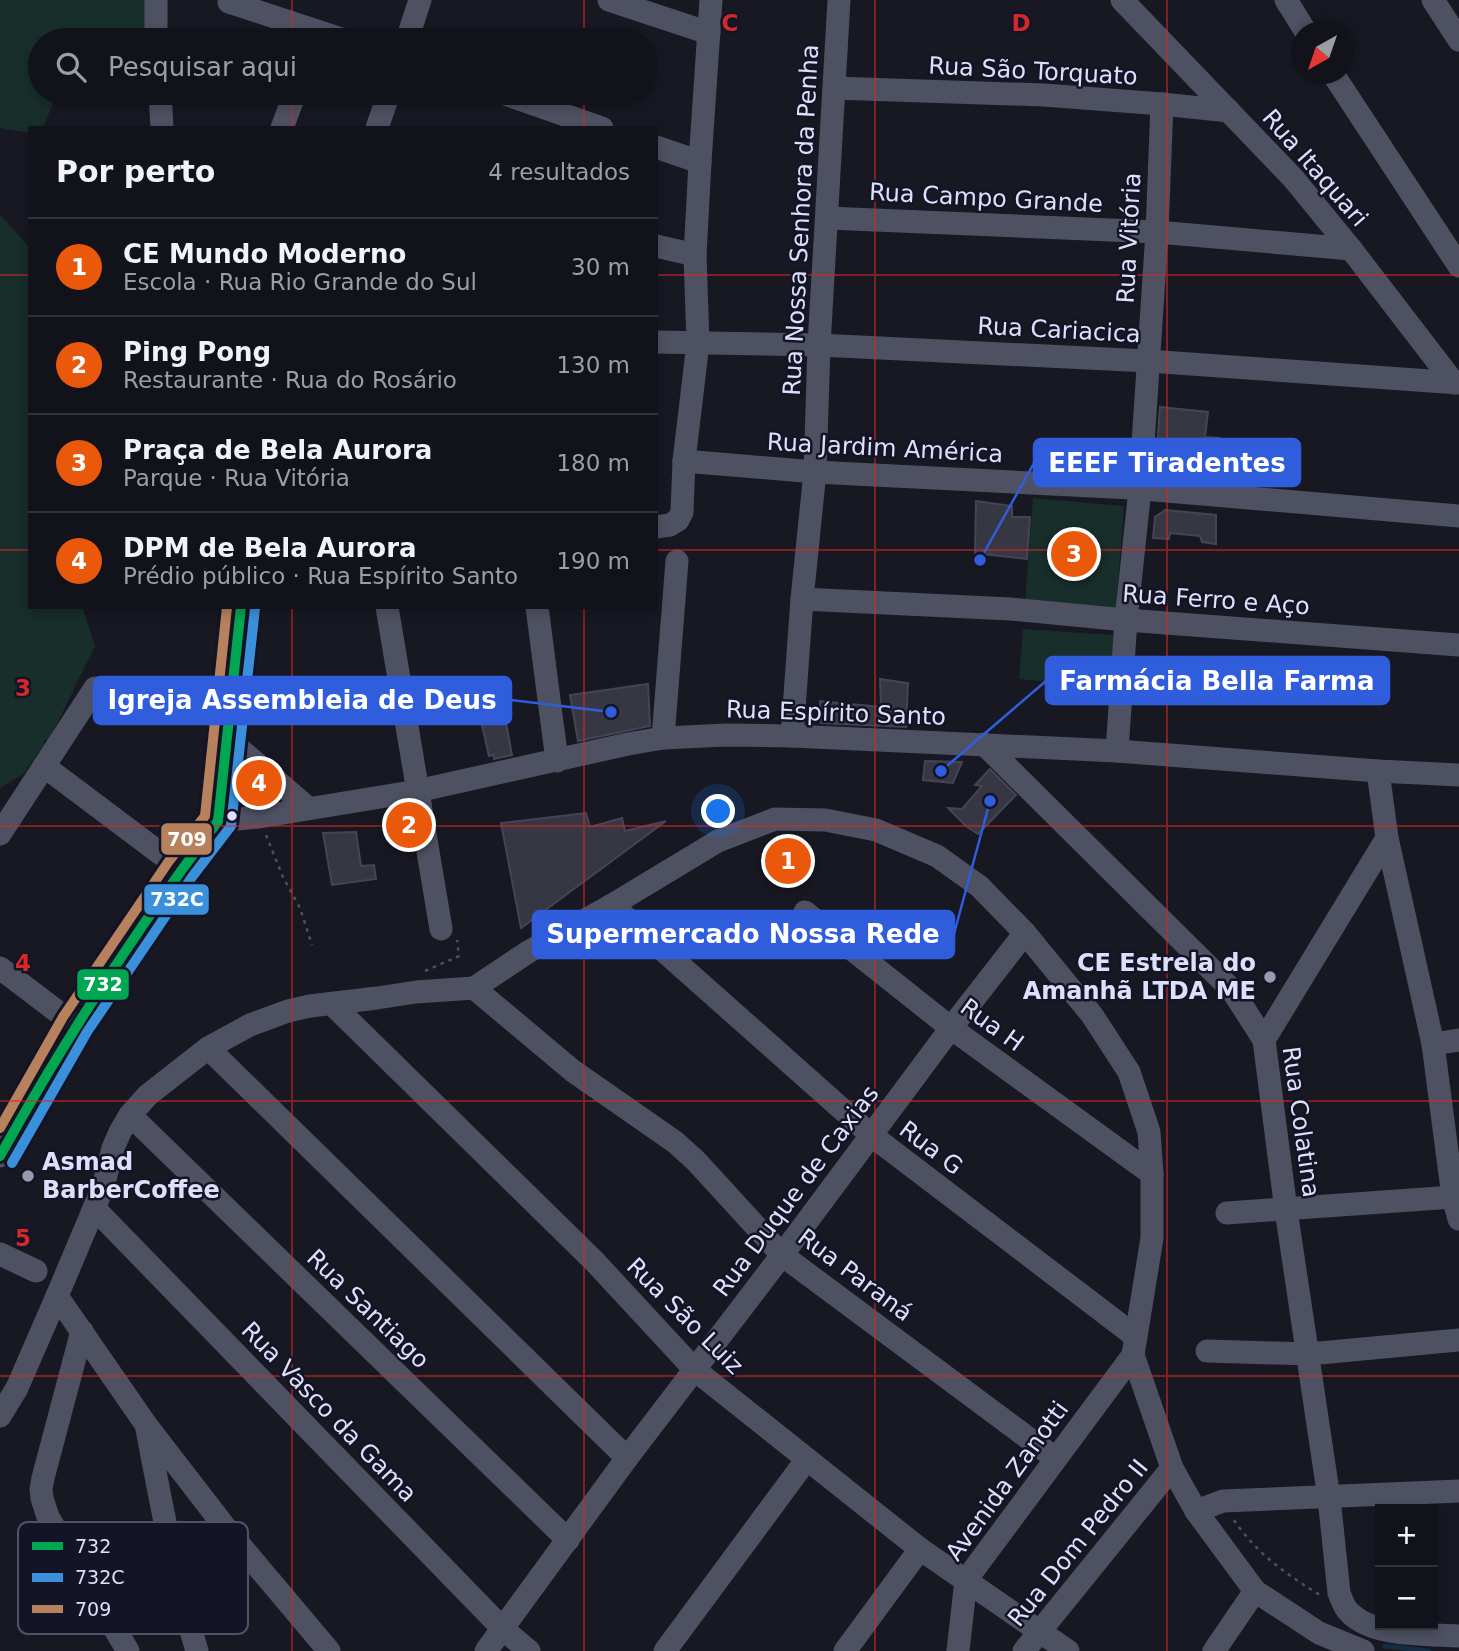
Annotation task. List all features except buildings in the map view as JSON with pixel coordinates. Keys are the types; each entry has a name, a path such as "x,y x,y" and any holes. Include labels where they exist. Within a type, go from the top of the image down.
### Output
{"street":[{"path":"156,0 156,28"},
{"path":"411,28 420,0"},
{"path":"609,0 709,33"},
{"path":"667,523 682,512 684,461 698,343 695,255 711,0"},
{"name":"Rua Nossa Senhora da Penha","path":"792,736 815,472 819,345 839,0"},
{"name":"Rua Itaquari","path":"1122,0 1293,178 1456,383"},
{"path":"1286,0 1299,21"},
{"path":"1433,0 1459,40"},
{"path":"229,2 296,28"},
{"path":"1341,84 1459,266"},
{"name":"Rua São Torquato","path":"834,88 1044,95 1229,111"},
{"name":"Rua Vitória","path":"1117,751 1126,620 1140,489 1157,232 1162,104"},
{"path":"161,105 162,126"},
{"path":"283,126 291,105"},
{"path":"378,126 385,105"},
{"path":"536,105 596,126"},
{"path":"658,147 700,162"},
{"name":"Rua Campo Grande","path":"827,218 1157,232 1351,249"},
{"path":"658,246 695,255"},
{"name":"Rua Cariacica","path":"658,342 819,345 1148,361 1456,383"},
{"name":"Rua Jardim América","path":"684,461 815,472 1140,489 1459,516"},
{"path":"663,738 677,561"},
{"name":"Rua Ferro e Aço","path":"802,599 1010,609 1459,645"},
{"path":"0,1156 75,1025 181,869 218,821 241,609"},
{"path":"387,609 417,791 449,933"},
{"path":"537,609 557,761"},
{"path":"0,834 95,688"},
{"name":"Rua Espírito Santo","path":"218,821 259,817 417,791 663,738 726,735 1117,751 1459,775"},
{"path":"228,739 308,808"},
{"name":"Rua Colatina","path":"984,744 1233,990 1264,1040 1286,1210 1329,1498 1339,1593 1350,1613"},
{"path":"44,766 181,869"},
{"path":"1227,1213 1456,1208 1433,1044 1387,838 1378,771"},
{"path":"0,1416 17,1388 57,1296 103,1187 120,1132 148,1095 208,1048 269,1018 310,1006 416,992 474,988 528,952 718,841 775,819 825,820 876,830 937,856 979,886 1025,933 1092,1015 1129,1072 1149,1132 1152,1174 1152,1238 1134,1346 1172,1468 1196,1511 1255,1591 1319,1633 1363,1651"},
{"path":"1264,1040 1387,838"},
{"name":"Rua G","path":"612,905 871,1135 1134,1346"},
{"name":"Rua H","path":"805,912 951,1028 1152,1174"},
{"name":"Rua Duque de Caxias","path":"486,1651 627,1458 1025,933"},
{"path":"0,968 75,1025"},
{"name":"Rua Paraná","path":"474,988 573,1071 675,1142 696,1161 782,1255 1055,1458"},
{"name":"Rua São Luiz","path":"332,1004 595,1262 695,1370 920,1549 1068,1651"},
{"path":"1433,1044 1459,1040"},
{"path":"208,1048 627,1458"},
{"name":"Rua Santiago","path":"131,1115 568,1541"},
{"name":"Rua Vasco da Gama","path":"94,1208 503,1629 529,1651"},
{"path":"0,1254 36,1271"},
{"path":"57,1296 147,1426 222,1522"},
{"path":"51,1522 41,1489 82,1331"},
{"path":"1207,1351 1309,1354 1459,1340"},
{"name":"Avenida Zanotti","path":"958,1651 966,1580 1134,1346"},
{"path":"147,1426 164,1522"},
{"path":"665,1651 807,1459"},
{"name":"Rua Dom Pedro II","path":"1024,1651 1172,1468"},
{"path":"1196,1511 1223,1501 1459,1491"},
{"path":"845,1651 920,1549"},
{"path":"248,1554 329,1651"},
{"path":"1214,1651 1255,1591"},
{"path":"1350,1613 1365,1623 1388,1631 1459,1636"},
{"path":"118,1634 128,1651"},
{"path":"193,1634 197,1651"}],"path":[{"path":"259,817 279,867 300,908 312,945"},
{"path":"416,992 417,975 459,956 449,933"},
{"path":"1223,1501 1240,1529 1265,1556 1291,1577 1350,1613"}],"green space":[{"path":"0,0 147,0 146,28 28,28 28,105 52,105 44,126 28,126 28,133 0,128"},
{"path":"0,215 28,246 28,609 83,609 95,646 49,740 44,740 44,745 23,774 0,788"},
{"path":"1033,498 1124,506 1116,610 1025,603"},
{"path":"1023,629 1113,635 1113,688 1019,679"}],"waterway":[{"path":"1385,1646 1429,1651"}],"transit line":[{"name":"709","path":"0,1128 63,1017 169,861 205,816 227,609"},
{"name":"732","path":"218,821 241,609"},
{"name":"732C","path":"12,1163 87,1032 192,877 231,826 255,609"},
{"name":"732","path":"0,1156 103,985 218,821"}],"place":[{"name":"Praça de Bela Aurora","path":"1074,554"},
{"name":"EEEF Tiradentes","path":"980,560"},
{"name":"Igreja Assembleia de Deus","path":"611,712"},
{"name":"Farmácia Bella Farma","path":"941,771"},
{"name":"DPM de Bela Aurora","path":"259,783"},
{"name":"Supermercado Nossa Rede","path":"990,801"},
{"name":"Ping Pong","path":"409,825"},
{"name":"CE Mundo Moderno","path":"788,861"},
{"name":"CE Estrela do Amanhã LTDA ME","path":"1270,977"},
{"name":"Asmad BarberCoffee","path":"28,1176"}]}
